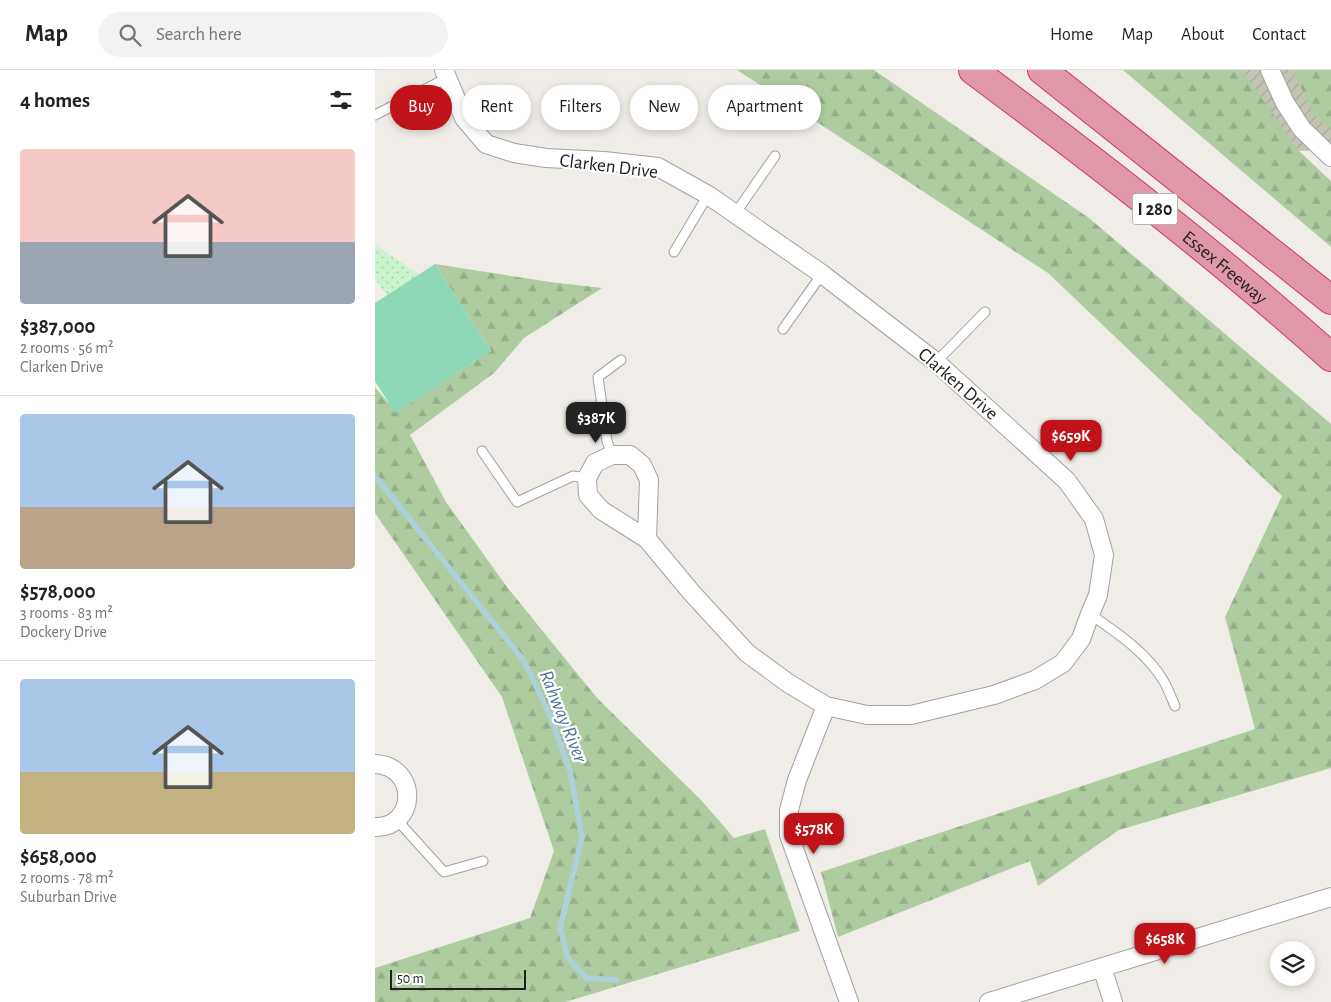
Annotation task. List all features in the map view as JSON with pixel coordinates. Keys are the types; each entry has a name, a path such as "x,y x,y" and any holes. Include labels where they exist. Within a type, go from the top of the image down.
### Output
{"highway":[{"name":"Essex Freeway","path":"973,70 1173,223 1331,357"},
{"name":"Essex Freeway","path":"1042,70 1331,300"}],"street":[{"path":"1270,70 1285,103 1302,129 1331,157"},
{"name":"Clarken Drive","path":"445,74 464,118 485,144 514,153 546,158 604,161 658,167 708,195 822,274 936,362 1067,481 1094,520 1104,555 1097,595 1081,639 1063,663 1035,680 994,695 911,715 867,714 825,706 788,684 747,653 691,592 647,539 601,510 588,495 587,478"},
{"path":"587,478 595,463 612,455 630,455 642,465 649,480 647,539"},
{"path":"825,706 797,780 789,810 789,835 849,1002"},
{"path":"375,764 382,764 400,774 408,792 407,803 397,820 388,825 375,827"},
{"path":"989,1002 1331,897"},
{"path":"1103,967 1113,1002"}],"lane":[{"path":"375,116 445,74"},
{"path":"735,214 775,156"},
{"path":"674,252 708,195"},
{"path":"783,329 822,274"},
{"path":"936,362 985,312"},
{"path":"612,455 607,441 598,376 621,360"},
{"path":"482,451 517,502 573,476 587,478"},
{"path":"1091,614 1147,658 1164,680 1175,706"},
{"path":"397,820 443,872 483,861"}],"shaded area":[{"path":"1180,70 1331,70 1331,149 1270,153"}],"green space":[{"path":"737,70 874,70 1089,218 1331,424 1331,768 1119,830 1038,886 1030,861 838,937 821,872 1255,729 1225,617 1282,496 1048,273 821,125 821,85 760,85"},
{"path":"1123,70 1242,70 1298,150 1331,181 1331,247"},
{"path":"1292,70 1331,70 1331,128 1315,116"},
{"path":"375,245 419,274 387,295 375,279"},
{"path":"435,264 602,288 524,338 494,373 410,435 446,502 507,587 597,698 701,800 734,838 765,829 800,931 565,1002 375,1002 375,968 530,918 554,851 502,697 375,513 375,387 396,412 491,351"},
{"path":"435,264 491,351 395,413 375,381 375,303"}],"waterway":[{"name":"Rahway River","path":"375,476 524,661 549,713 570,771 582,837 560,928 568,958 586,978 617,980"}]}
